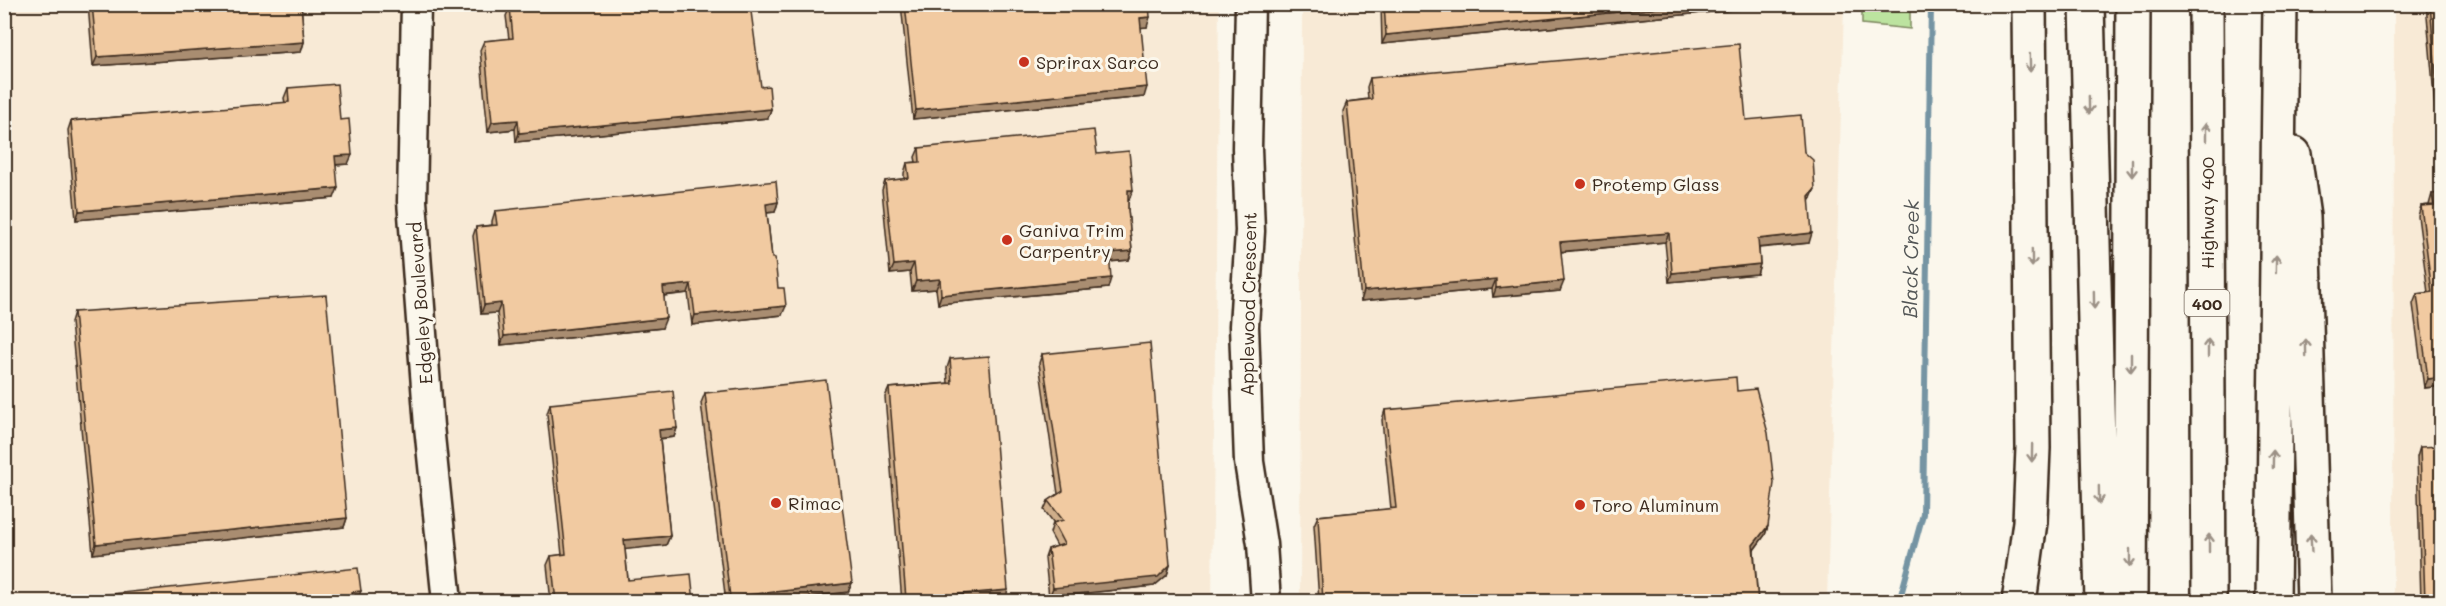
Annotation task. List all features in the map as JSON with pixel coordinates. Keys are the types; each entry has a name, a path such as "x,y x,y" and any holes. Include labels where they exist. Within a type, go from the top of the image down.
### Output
{"highway":[{"path":"2019,602 2030,522 2032,448 2029,4"},
{"path":"2087,4 2102,602"},
{"path":"2130,602 2133,4"},
{"name":"Highway 400","path":"2206,4 2209,602"},
{"path":"2273,602 2280,4"},
{"path":"2280,64 2303,217 2314,602"}],"street":[{"name":"Edgeley Boulevard","path":"416,4 412,201 429,426 447,602"},
{"name":"Applewood Crescent","path":"1250,4 1247,148 1250,231 1244,326 1249,462 1262,544 1266,602"}],"shaded area":[{"path":"4,5 1219,5 1212,601 5,601"},
{"path":"1302,5 1844,5 1827,601 1300,602"},
{"path":"2394,5 2441,5 2441,601 2393,602"}],"green space":[{"path":"1862,5 1910,5 1910,29 1862,24"}],"building":[{"path":"92,4 301,4 304,42 97,57"},
{"path":"532,4 750,4 761,87 769,86 771,109 519,133 518,120 492,122 484,41 513,38 510,7"},
{"name":"Sprirax Sarco","path":"905,4 1149,4 1150,17 1140,18 1147,87 916,110"},
{"path":"1384,4 1699,4 1386,35"},
{"path":"2430,4 2442,4 2442,99 2438,99"},
{"name":"Protemp Glass","path":"1739,44 1746,120 1801,115 1804,152 1813,160 1815,189 1809,196 1812,233 1758,239 1760,264 1672,273 1669,233 1560,242 1564,281 1496,288 1496,279 1364,291 1347,102 1372,99 1370,78"},
{"path":"337,84 340,120 349,119 352,155 335,156 338,188 79,211 71,121 289,102 288,88"},
{"name":"Ganiva Trim Carpentry","path":"1094,130 1097,154 1129,151 1133,190 1128,190 1132,251 1109,253 1111,278 941,295 940,279 916,281 914,263 894,265 885,181 909,178 907,163 920,162 919,148"},
{"path":"776,181 778,202 766,204 772,258 775,258 778,288 784,288 786,306 695,315 691,284 663,287 666,318 504,336 501,303 484,305 476,227 497,225 495,211"},
{"path":"2442,193 2442,377 2428,379 2417,294 2432,292 2421,206 2434,205 2432,194"},
{"path":"326,295 347,518 96,544 74,312"},
{"path":"1150,343 1170,565 1158,577 1053,588 1048,549 1064,544 1053,523 1063,520 1048,501 1063,491 1042,354"},
{"path":"989,356 1008,590 906,599 889,388 952,383 950,359"},
{"name":"Toro Aluminum","path":"1736,377 1737,391 1756,389 1768,433 1774,483 1768,526 1753,545 1758,602 1323,602 1318,516 1396,508 1385,410"},
{"name":"Rimac","path":"826,380 852,583 730,597 705,393"},
{"path":"673,391 677,428 659,430 670,536 624,540 628,580 691,574 694,602 556,602 551,556 566,554 550,404"},
{"path":"2442,446 2442,602 2425,602 2420,447"},
{"path":"358,568 361,591 352,592 353,602 56,602 56,600"}],"waterway":[{"name":"Black Creek","path":"1899,602 1923,514 1931,4"}],"place":[{"name":"Sprirax Sarco","path":"1024,62"},
{"name":"Protemp Glass","path":"1580,184"},
{"name":"Ganiva Trim Carpentry","path":"1007,240"},
{"name":"Rimac","path":"776,503"},
{"name":"Toro Aluminum","path":"1580,505"}]}
